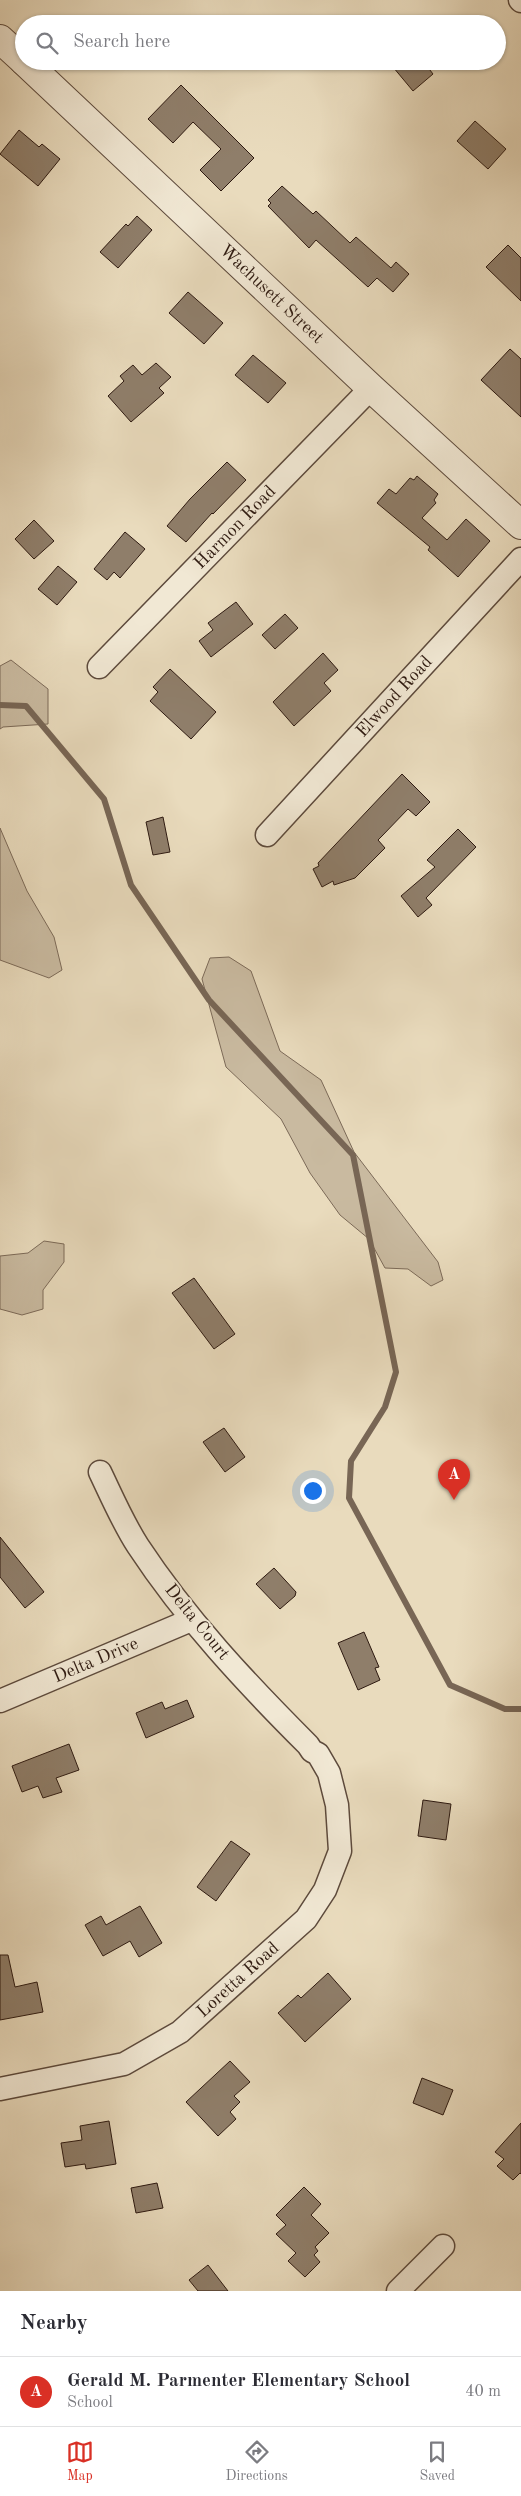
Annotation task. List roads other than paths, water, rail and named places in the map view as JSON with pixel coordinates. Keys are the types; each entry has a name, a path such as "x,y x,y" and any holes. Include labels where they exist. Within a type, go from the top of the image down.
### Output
{"street":[{"name":"Wachusett Street","path":"0,39 15,53"},
{"name":"Wachusett Street","path":"34,70 371,388 521,525"},
{"name":"Harmon Road","path":"99,667 371,388"},
{"name":"Elwood Road","path":"267,835 521,559"},
{"name":"Delta Court","path":"100,1472 138,1546 191,1620 255,1692 308,1744 312,1751 318,1754"},
{"name":"Delta Drive","path":"0,1701 191,1620"},
{"name":"Loretta Road","path":"0,2089 124,2064 180,2032 306,1919 325,1890 340,1851 337,1805 329,1774 318,1754"},
{"path":"398,2291 442,2246"}],"waterway":[{"path":"0,705 26,706 104,799 131,885 209,1000 353,1155 396,1372 385,1407 351,1461 349,1498 450,1685 505,1709 521,1709"}],"place":[{"name":"Gerald M. Parmenter Elementary School","path":"454,1500"}]}
